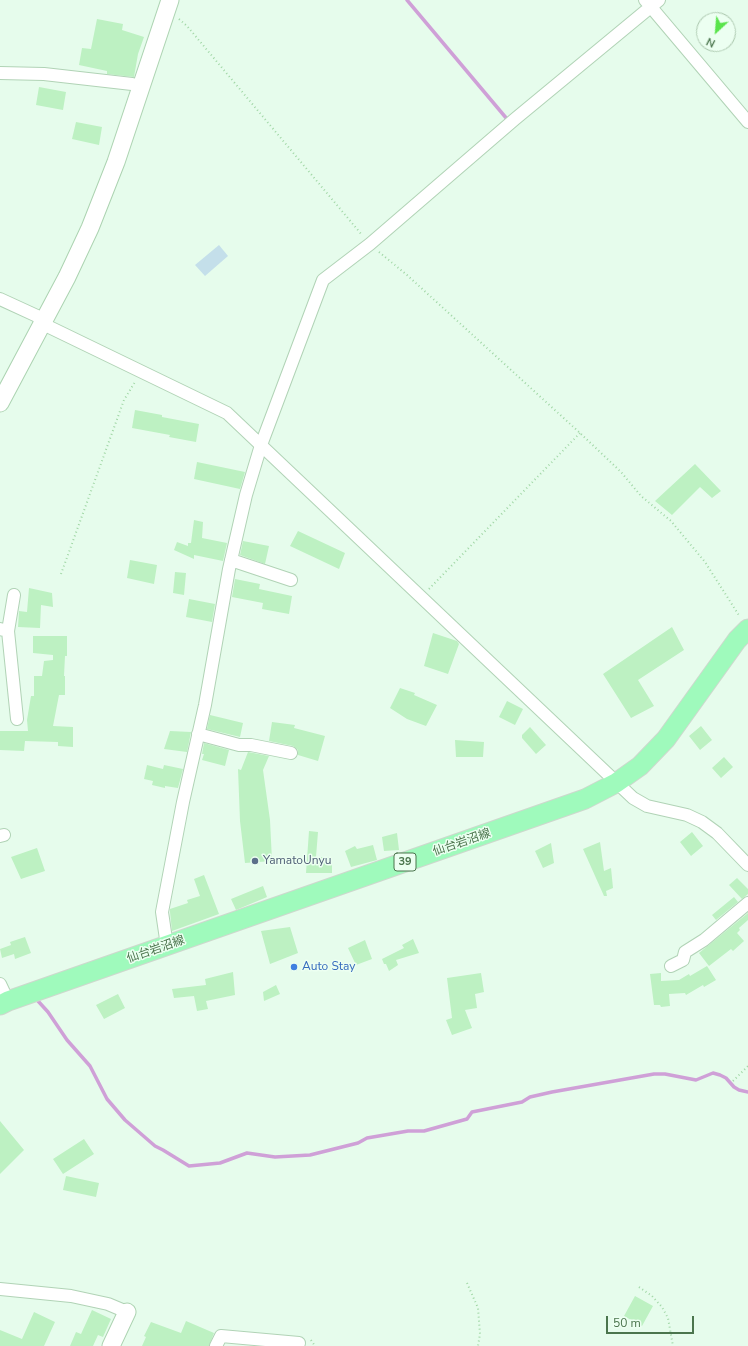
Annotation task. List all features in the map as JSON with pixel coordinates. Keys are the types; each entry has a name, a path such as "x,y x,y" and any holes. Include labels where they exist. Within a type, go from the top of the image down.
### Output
{"main road":[{"name":"仙台岩沼線","path":"4,1003 585,800 616,783 640,766 666,739 733,646 745,624"}],"street":[{"path":"167,946 162,912 182,809 205,705 231,560 246,495 261,445 323,280 370,244 652,2 748,122"},
{"path":"0,403 68,277 90,228 116,162 168,4"},
{"path":"0,72 44,74 132,84 141,87"},
{"path":"0,299 37,316 43,324 227,413 632,798 647,806 687,815 702,822 717,834 748,865"},
{"path":"231,560 291,580"},
{"path":"14,595 4,630 18,719"},
{"path":"198,734 239,745 251,745 291,753"},
{"path":"671,966 683,960 685,952 704,940 748,903"},
{"path":"0,984 4,1003"},
{"path":"0,1289 71,1296 108,1304 127,1312 111,1346"},
{"path":"216,1346 221,1336 299,1343 298,1346"}],"path":[{"path":"168,4 370,244 580,434 621,472 641,496 671,521 705,562 745,624"},
{"path":"61,574 124,400 141,372"},
{"path":"421,597 580,434"},
{"path":"733,1081 748,1066"},
{"path":"467,1283 478,1308 480,1334 478,1346"},
{"path":"638,1288 652,1296 662,1307 668,1318 673,1346"}],"shaded area":[{"path":"219,245 228,256 205,276 195,265"}],"building":[{"path":"97,19 123,24 122,30 144,37 138,54 134,77 107,74 107,71 79,65 82,48 91,49"},
{"path":"39,87 66,92 63,110 36,105"},
{"path":"76,122 102,127 99,145 72,139"},
{"path":"135,410 199,424 196,442 169,437 170,435 132,428"},
{"path":"197,462 245,472 240,489 194,479"},
{"path":"695,464 721,491 712,498 700,487 672,515 655,501"},
{"path":"194,520 203,522 202,538 227,543 223,561 194,555 194,559 174,550 177,542 188,546 188,543 191,543"},
{"path":"298,531 345,553 339,569 290,546"},
{"path":"243,541 269,546 265,564 240,555"},
{"path":"130,560 157,565 154,584 127,578"},
{"path":"175,572 186,573 184,595 173,593"},
{"path":"235,579 260,584 259,589 292,596 289,614 262,609 263,603 232,597"},
{"path":"29,588 52,593 53,607 41,605 40,628 18,627 19,611 27,612"},
{"path":"189,599 215,604 212,622 186,617"},
{"path":"672,627 684,650 638,680 654,706 631,718 603,674"},
{"path":"433,633 457,641 459,644 448,674 424,666"},
{"path":"33,636 67,636 67,656 65,656 64,676 65,695 59,695 53,726 73,727 73,747 58,746 58,742 25,741 24,751 0,750 0,731 28,731 27,720 31,696 34,696 34,676 42,676 44,661 53,660 53,655 33,653"},
{"path":"400,688 415,693 414,695 437,705 426,726 407,719 390,708"},
{"path":"507,701 523,709 515,725 499,717"},
{"path":"210,715 243,723 240,737 207,729"},
{"path":"272,722 295,725 294,728 325,736 318,761 298,755 298,750 293,746 269,741"},
{"path":"701,726 712,740 700,750 689,736"},
{"path":"530,727 546,745 536,754 522,738 522,735"},
{"path":"170,731 191,732 187,752 164,749"},
{"path":"455,740 484,742 483,757 456,757"},
{"path":"204,743 229,750 225,766 202,760 204,754 202,754"},
{"path":"248,752 269,756 263,770 270,820 272,861 245,863 240,821 238,769 241,770"},
{"path":"724,757 733,767 721,778 712,768"},
{"path":"147,765 163,769 164,765 183,769 178,788 165,786 165,788 152,785 153,781 144,779"},
{"path":"309,831 318,832 316,857 332,857 332,873 306,873"},
{"path":"692,832 703,846 691,856 680,842"},
{"path":"397,833 399,850 384,851 382,837"},
{"path":"600,842 604,871 611,868 613,888 606,891 607,896 604,896 583,849"},
{"path":"551,843 554,863 543,868 535,851"},
{"path":"373,845 377,860 351,867 345,851 355,846 357,849"},
{"path":"37,848 45,871 21,879 11,857"},
{"path":"204,875 219,914 172,931 170,909 188,903 187,900 200,896 194,879"},
{"path":"737,878 748,889 748,894 742,899 729,885"},
{"path":"263,886 267,897 236,910 231,899"},
{"path":"734,897 738,902 716,920 712,915"},
{"path":"748,913 748,920 739,928 740,930 737,933 744,941 733,951 731,949 709,966 699,953"},
{"path":"290,927 298,953 270,964 261,931"},
{"path":"25,937 31,953 15,959 14,954 2,958 0,949 11,945 10,942"},
{"path":"413,939 419,953 396,960 398,965 389,971 382,959 404,948 402,945"},
{"path":"365,940 372,959 356,965 348,948"},
{"path":"707,966 716,980 704,987 703,985 686,995 685,993 669,994 670,1006 661,1007 660,1005 654,1005 650,974 661,973 661,981 679,980 689,974 690,976"},
{"path":"233,972 235,995 206,1001 208,1009 197,1011 194,996 174,998 172,989 206,985 205,979"},
{"path":"481,973 484,992 475,994 477,1008 465,1010 472,1028 452,1035 446,1020 452,1018 447,978"},
{"path":"276,985 280,994 264,1001 263,992"},
{"path":"118,994 125,1008 104,1019 96,1005"},
{"path":"0,1121 24,1150 0,1174"},
{"path":"84,1139 94,1154 63,1174 53,1159"},
{"path":"66,1176 99,1183 96,1197 63,1190"},
{"path":"635,1296 653,1306 642,1326 624,1316"},
{"path":"92,1310 111,1319 103,1337 98,1335 93,1346 70,1346 76,1332 81,1334"},
{"path":"34,1312 55,1322 44,1346 0,1346 0,1330 22,1339"},
{"path":"186,1321 214,1333 209,1346 142,1346 146,1337 144,1336 151,1322 181,1333"}],"waterway":[{"path":"407,0 507,119"},
{"path":"38,1001 48,1012 67,1040 90,1066 107,1099 125,1120 155,1146 189,1166 220,1163 247,1153 275,1157 310,1155 358,1143 367,1138 408,1131 424,1131 467,1119 472,1112 522,1102 530,1097 654,1074 665,1074 696,1080 713,1073 726,1078 739,1090 748,1092"}],"place":[{"name":"YamatoUnyu","path":"255,861"},
{"name":"Auto Stay","path":"294,967"}]}
